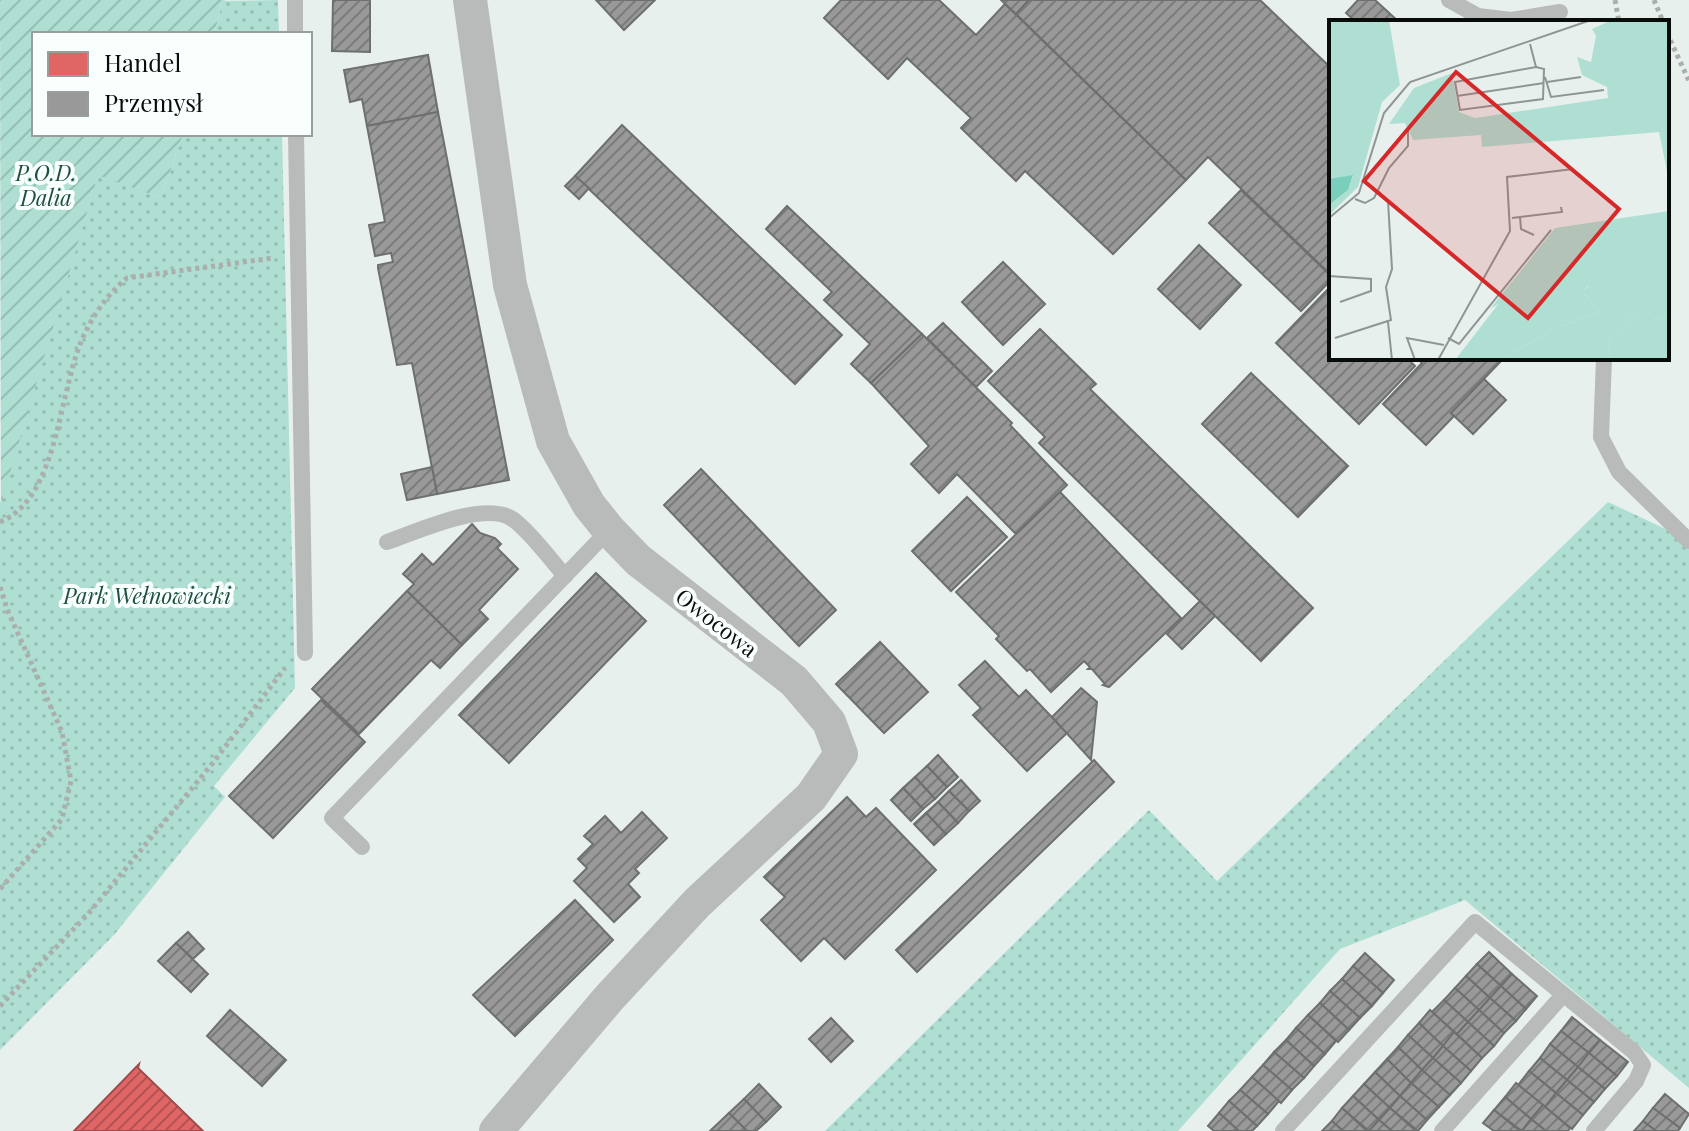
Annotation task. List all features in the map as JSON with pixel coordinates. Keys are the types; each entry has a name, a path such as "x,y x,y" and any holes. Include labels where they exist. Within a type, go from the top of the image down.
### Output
{"street":[{"name":"Owocowa","path":"470,0 510,285 553,441 589,505 609,530 638,560 794,681 829,722 841,754 811,797 697,903 609,998 496,1131"}],"lane":[{"path":"295,0 295,32"},
{"path":"1449,0 1478,16 1511,20 1560,11"},
{"path":"296,136 305,653"},
{"path":"1604,360 1601,437 1619,472 1689,541"},
{"path":"387,542 470,515 496,512 513,519 565,576"},
{"path":"362,847 332,818 609,530"},
{"path":"1283,1131 1475,922 1634,1052 1643,1065 1636,1081 1594,1131"},
{"path":"1442,1131 1563,995"}],"path":[{"path":"1615,0 1619,20"},
{"path":"1654,0 1662,20"},
{"path":"1669,37 1689,81"},
{"path":"0,522 10,518 30,499 44,470 84,333 111,292 127,278 298,254"},
{"path":"0,587 62,732 71,781 62,819 0,889"},
{"path":"0,1006 88,914 212,764 279,676 305,636"}],"green space":[{"name":"P.O.D. Dalia","path":"0,0 227,0 223,1 215,32 32,32 32,136 182,136 161,198 98,175 1,503"},
{"path":"278,0 279,32 215,32 223,1"},
{"name":"Park Wełnowiecki","path":"182,136 282,136 295,688 214,786 225,797 114,935 0,1050 0,503 98,174 161,198"},
{"path":"1608,502 1689,540 1689,1088 1465,900 1340,949 1178,1131 825,1131 1149,810 1217,881"}],"building: Handel":[{"path":"139,1064 138,1068 203,1131 74,1131"}],"building: Przemysł":[{"path":"333,0 370,0 370,52 332,51"},
{"path":"596,0 655,0 624,30"},
{"path":"841,0 939,0 976,35 1005,4 1186,180 1113,254 1025,171 1016,181 961,128 971,118 907,58 888,79 824,18"},
{"path":"1001,0 1029,0 1016,14"},
{"path":"1029,0 1260,0 1329,66 1329,273 1208,157 1186,180 1016,14"},
{"path":"1358,0 1375,0 1397,20 1354,20 1346,13"},
{"path":"428,55 438,112 367,126 362,99 350,102 344,70"},
{"path":"438,112 509,480 437,494 412,363 397,365 378,268 378,265 393,262 391,253 375,256 369,225 385,222 367,126"},
{"path":"622,125 842,335 795,384 575,176"},
{"path":"575,176 589,188 579,199 565,186"},
{"path":"1241,190 1329,274 1329,282 1301,311 1209,223"},
{"path":"787,206 922,334 871,383 851,364 870,344 824,300 832,292 766,229"},
{"path":"1199,245 1241,285 1200,329 1158,289"},
{"path":"1003,262 1045,304 1003,345 962,302"},
{"path":"1329,288 1329,360 1409,360 1415,366 1359,424 1276,343"},
{"path":"943,323 992,371 976,387 927,338"},
{"path":"1040,329 1096,384 1090,389 1313,608 1261,661 1039,443 1045,437 988,381"},
{"path":"922,334 1012,423 1010,425 1067,485 1016,534 957,474 939,493 911,464 929,446 871,383"},
{"path":"1419,360 1502,360 1451,413 1454,416 1426,445 1383,404 1422,363"},
{"path":"1251,373 1348,466 1298,517 1202,424"},
{"path":"1484,379 1506,400 1473,434 1451,413"},
{"path":"432,467 437,494 407,500 401,474"},
{"path":"701,469 836,610 799,646 664,505"},
{"path":"1060,492 1181,618 1109,687 1103,685 1084,661 1051,692 996,639 999,636 956,592"},
{"path":"967,497 1007,537 951,591 912,551"},
{"path":"472,524 480,533 495,538 501,544 497,548 518,569 479,610 488,619 462,645 407,591 414,584 403,574 422,554 433,565"},
{"path":"596,573 646,621 509,763 459,715"},
{"path":"407,591 462,645 440,668 431,660 359,734 312,689"},
{"path":"1200,601 1215,616 1182,649 1167,634"},
{"path":"880,642 928,692 884,733 836,684"},
{"path":"985,661 1019,697 1026,690 1067,733 1027,771 973,715 981,708 959,685"},
{"path":"1081,688 1097,702 1091,760 1052,717"},
{"path":"321,700 365,742 273,838 229,796"},
{"path":"938,755 958,777 947,787 927,766"},
{"path":"1094,760 1114,782 917,972 896,950"},
{"path":"927,766 947,787 935,799 915,777"},
{"path":"915,777 935,799 923,809 903,788"},
{"path":"961,780 980,801 969,811 949,791"},
{"path":"903,788 923,809 911,821 891,800"},
{"path":"949,791 969,811 958,823 938,802"},
{"path":"847,797 866,817 876,808 936,870 845,959 824,938 801,961 761,920 785,897 764,877"},
{"path":"938,802 958,823 946,834 926,813"},
{"path":"642,812 667,838 635,869 639,873 628,884 640,897 614,922 574,881 587,868 578,859 593,844 584,836 605,816 621,833"},
{"path":"926,813 946,834 934,845 914,824"},
{"path":"575,900 613,940 515,1036 473,995"},
{"path":"188,932 204,949 193,959 176,943"},
{"path":"176,943 208,974 191,992 158,961"},
{"path":"1489,952 1512,974 1501,986 1477,964"},
{"path":"1365,953 1394,980 1383,993 1353,966"},
{"path":"1477,964 1501,986 1490,998 1466,976"},
{"path":"1353,966 1383,993 1372,1006 1342,979"},
{"path":"1512,974 1537,996 1526,1009 1501,986"},
{"path":"1466,976 1490,998 1479,1010 1455,988"},
{"path":"1342,979 1372,1006 1360,1018 1330,991"},
{"path":"1501,986 1526,1009 1516,1021 1490,998"},
{"path":"1455,988 1479,1010 1468,1022 1444,1000"},
{"path":"1330,991 1360,1018 1349,1030 1320,1003"},
{"path":"1490,998 1516,1021 1504,1033 1479,1010"},
{"path":"1444,1000 1468,1022 1457,1034 1432,1012"},
{"path":"1320,1003 1349,1030 1338,1042 1308,1015"},
{"path":"230,1010 286,1060 262,1086 207,1036"},
{"path":"1430,1010 1454,1032 1443,1046 1419,1023"},
{"path":"1479,1010 1504,1033 1494,1046 1468,1022"},
{"path":"1308,1015 1336,1041 1325,1054 1296,1028"},
{"path":"1572,1017 1600,1040 1589,1053 1561,1031"},
{"path":"831,1018 853,1041 831,1062 809,1039"},
{"path":"1468,1022 1494,1046 1482,1058 1457,1034"},
{"path":"1419,1023 1443,1046 1433,1058 1408,1035"},
{"path":"1296,1028 1325,1054 1314,1066 1286,1040"},
{"path":"1561,1031 1589,1053 1578,1067 1550,1044"},
{"path":"1454,1032 1482,1058 1471,1071 1443,1046"},
{"path":"1408,1035 1433,1058 1422,1070 1398,1047"},
{"path":"1286,1040 1314,1066 1304,1078 1274,1052"},
{"path":"1600,1040 1628,1062 1617,1076 1589,1053"},
{"path":"1550,1044 1578,1067 1567,1080 1540,1058"},
{"path":"1443,1046 1471,1071 1461,1083 1433,1058"},
{"path":"1398,1047 1422,1070 1411,1083 1387,1059"},
{"path":"1274,1052 1304,1078 1292,1090 1263,1065"},
{"path":"1589,1053 1617,1076 1605,1089 1578,1067"},
{"path":"1433,1058 1461,1083 1450,1095 1422,1070"},
{"path":"1540,1058 1567,1080 1556,1093 1529,1071"},
{"path":"1387,1059 1411,1083 1400,1096 1375,1072"},
{"path":"1263,1065 1292,1090 1281,1103 1252,1077"},
{"path":"1578,1067 1605,1089 1594,1102 1567,1080"},
{"path":"1422,1070 1450,1095 1439,1107 1411,1083"},
{"path":"1529,1071 1556,1093 1545,1107 1518,1085"},
{"path":"1375,1072 1400,1096 1390,1108 1364,1084"},
{"path":"1252,1077 1279,1101 1268,1114 1240,1090"},
{"path":"1567,1080 1594,1102 1583,1115 1556,1093"},
{"path":"1411,1083 1439,1107 1427,1120 1400,1096"},
{"path":"1516,1083 1543,1105 1531,1119 1505,1097"},
{"path":"759,1084 781,1107 766,1122 744,1099"},
{"path":"1364,1084 1390,1108 1379,1120 1353,1096"},
{"path":"1240,1090 1268,1114 1257,1126 1229,1101"},
{"path":"1556,1093 1583,1115 1572,1129 1545,1107"},
{"path":"1665,1094 1689,1114 1680,1128 1653,1108"},
{"path":"1353,1096 1379,1120 1369,1131 1342,1108"},
{"path":"1400,1096 1427,1120 1418,1131 1390,1108"},
{"path":"1505,1097 1531,1119 1522,1131 1494,1110"},
{"path":"744,1099 766,1122 756,1131 747,1131 729,1113"},
{"path":"1229,1101 1257,1126 1252,1131 1239,1131 1219,1113"},
{"path":"1543,1105 1570,1128 1568,1131 1546,1131 1531,1119"},
{"path":"1342,1108 1367,1131 1343,1131 1332,1121"},
{"path":"1390,1108 1416,1131 1392,1131 1379,1120"},
{"path":"1653,1108 1680,1128 1678,1131 1656,1131 1643,1121"},
{"path":"1494,1110 1520,1131 1494,1131 1483,1123"},
{"path":"729,1113 747,1131 710,1131"},
{"path":"1219,1113 1239,1131 1214,1131 1208,1126"},
{"path":"1531,1119 1546,1131 1522,1131"},
{"path":"1379,1120 1392,1131 1369,1131"},
{"path":"1332,1121 1343,1131 1322,1131"},
{"path":"1643,1121 1656,1131 1634,1131"}]}
